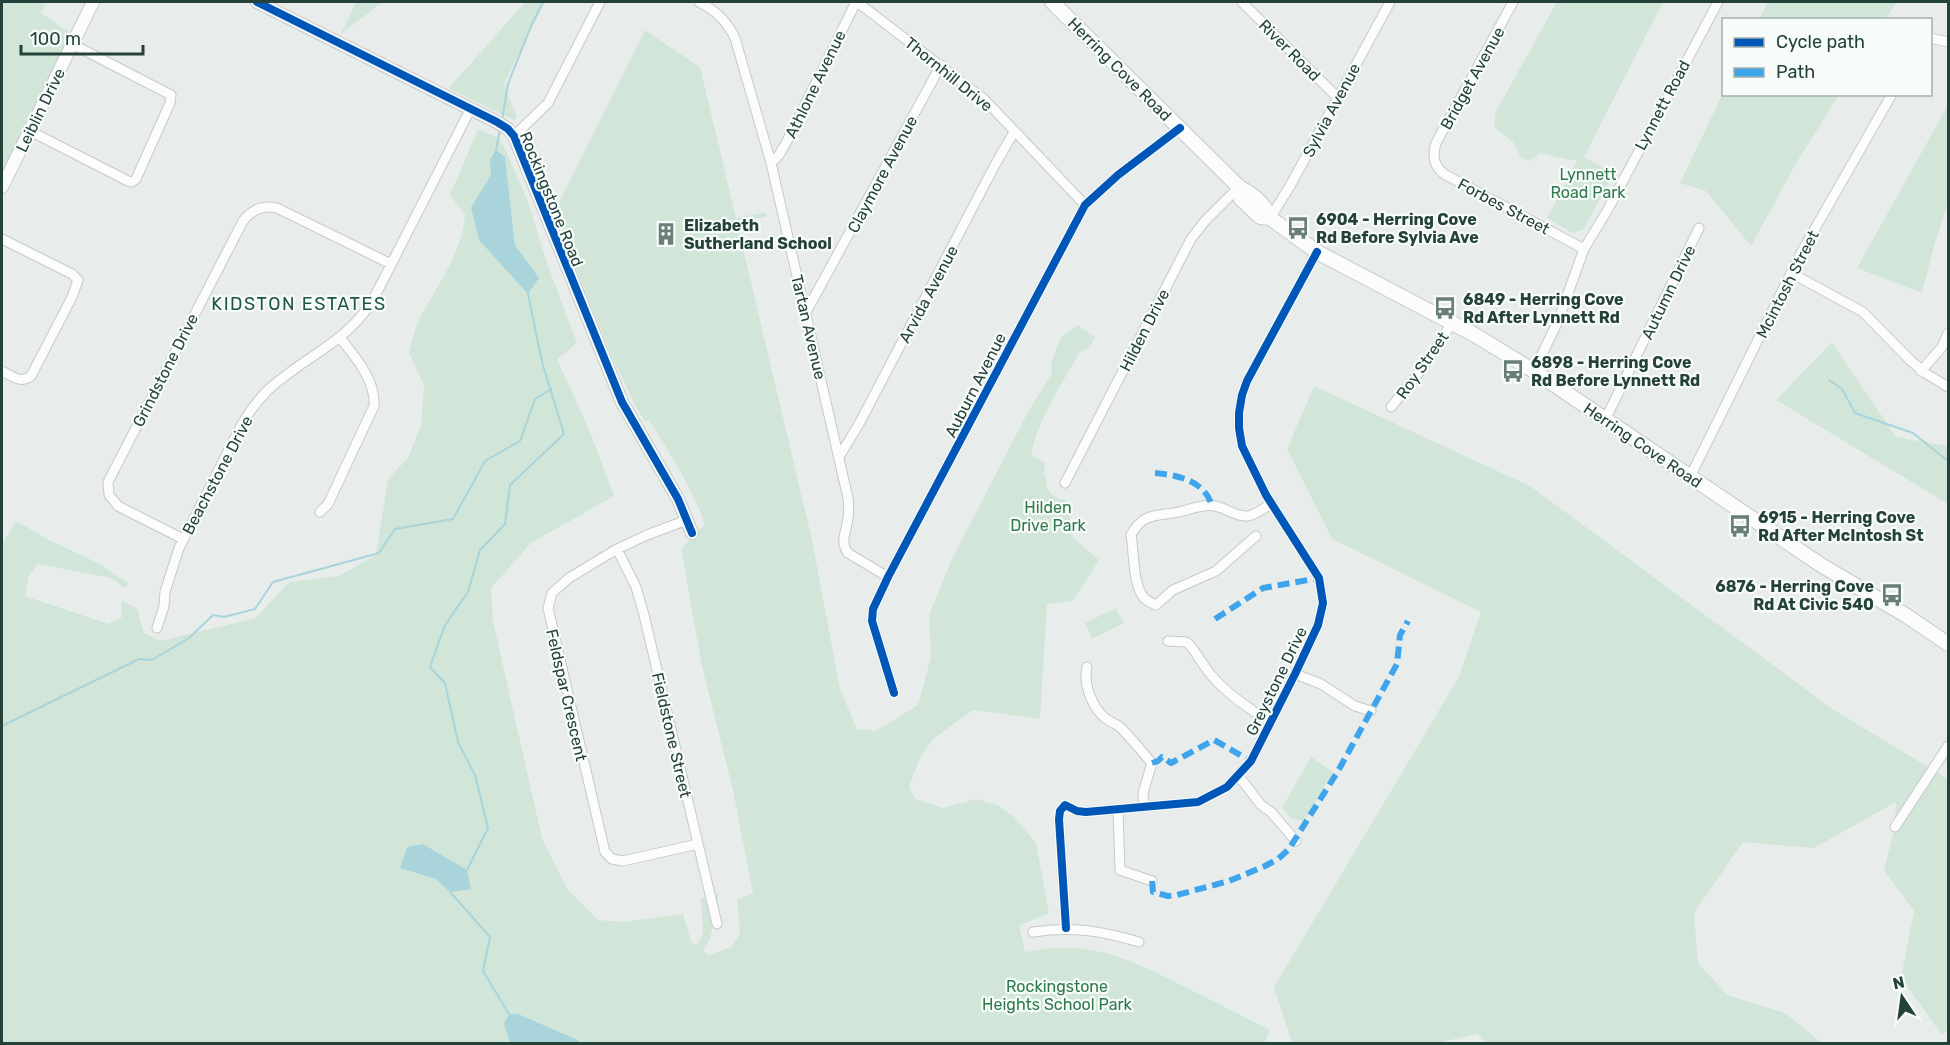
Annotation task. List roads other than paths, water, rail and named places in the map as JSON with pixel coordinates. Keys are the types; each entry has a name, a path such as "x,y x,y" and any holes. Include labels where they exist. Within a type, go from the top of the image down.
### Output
{"main road":[{"name":"Herring Cove Road","path":"1053,2 1239,187 1241,199 1260,217 1270,218 1317,252 1475,335 1534,371 1826,568 1907,616 1948,644"}],"street":[{"name":"Leiblin Drive","path":"2,187 93,2"},
{"name":"Rockingstone Road","path":"257,2 471,108 497,122 514,135 622,402 678,499 692,533"},
{"path":"514,135 548,103 600,2"},
{"name":"Tartan Avenue","path":"699,2 718,14 728,25 735,38 771,163 849,507 843,539 844,547 848,553 888,577"},
{"name":"Athlone Avenue","path":"771,163 786,143 856,2"},
{"name":"Thornhill Drive","path":"856,2 984,99 1084,205"},
{"name":"River Road","path":"1242,2 1338,98"},
{"name":"Sylvia Avenue","path":"1270,218 1290,186 1390,2"},
{"name":"Bridget Avenue","path":"1434,155 1436,143 1513,2"},
{"name":"Lynnett Road","path":"1534,371 1558,321 1584,249 1607,211 1718,2"},
{"path":"1932,38 1948,42"},
{"path":"30,131 128,181 132,182 136,179 171,101 171,95 72,44"},
{"name":"Claymore Avenue","path":"805,314 941,65"},
{"name":"Mcintosh Street","path":"1690,477 1791,273 1891,96"},
{"name":"Beachstone Drive","path":"157,628 164,606 165,592 183,539 253,406 276,383 340,338 364,315 471,108"},
{"name":"Auburn Avenue","path":"894,693 872,621 873,609 888,577 1084,205 1118,175 1180,128"},
{"name":"Arvida Avenue","path":"839,457 859,424 1014,132"},
{"name":"Forbes Street","path":"1434,155 1437,166 1444,174 1584,249"},
{"name":"Hilden Drive","path":"1065,483 1191,239 1205,221 1239,187"},
{"name":"Grindstone Drive","path":"183,539 118,506 109,495 108,482 243,220 258,208 277,208 391,264"},
{"name":"Autumn Drive","path":"1605,420 1699,228"},
{"path":"2,239 72,274 78,280 75,291 31,376 26,380 20,380 2,370"},
{"name":"Greystone Drive","path":"1066,928 1060,811 1065,805 1077,811 1086,812 1198,802 1227,787 1251,761 1318,625 1322,610 1319,578 1272,503 1244,451 1239,428 1239,407 1247,381 1317,252"},
{"path":"1791,273 1863,312 1921,371 1948,387"},
{"name":"Roy Street","path":"1391,408 1421,370 1452,323"},
{"path":"1921,371 1942,347 1948,333"},
{"path":"320,512 328,504 374,406 375,398 371,384 340,338"},
{"path":"1257,536 1216,571 1173,590 1156,606 1141,594 1131,535 1140,523 1158,514 1204,506 1219,507 1239,515 1249,516 1272,503"},
{"name":"Feldspar Crescent","path":"687,520 646,535 617,549 556,587 548,604 555,645 603,847 610,857 622,861 698,844"},
{"name":"Fieldstone Street","path":"617,549 636,587 644,615 717,924"},
{"path":"1168,641 1189,644 1224,689 1245,707 1271,722"},
{"path":"1087,667 1089,692 1098,711 1106,719 1119,726 1152,763 1143,793 1144,807"},
{"path":"1295,674 1321,684 1355,706 1371,711"},
{"path":"1895,828 1948,746"},
{"path":"1238,775 1261,805 1271,812 1296,841"},
{"path":"1118,810 1120,870 1152,881"},
{"path":"1034,932 1066,928 1099,931 1139,942"}],"water":[{"path":"496,150 505,157 515,245 539,278 528,294 479,240 471,207 491,175 490,160"},
{"path":"423,844 467,870 471,889 450,892 436,879 400,868 407,847"},
{"path":"509,1014 518,1014 578,1040 580,1043 510,1043 504,1024"}],"waterway":[{"path":"502,120 508,84 543,2"},
{"path":"496,150 500,129"},
{"path":"467,870 488,828 475,775 458,742 445,683 430,667 445,625 468,592 480,550 505,524 510,485 564,434 542,362 528,294"},
{"path":"1829,380 1842,389 1855,413 1913,433 1948,461"},
{"path":"2,726 139,659 152,660 189,638 213,615 224,617 255,609 273,582 379,553 395,529 453,519 485,461 520,441 535,399 551,389"},
{"path":"450,892 490,937 483,971 509,1014"}],"place":[{"name":"6904 - Herring Cove Rd Before Sylvia Ave","path":"1298,228"},
{"name":"Elizabeth Sutherland School","path":"666,234"},
{"name":"6849 - Herring Cove Rd After Lynnett Rd","path":"1445,308"},
{"name":"6898 - Herring Cove Rd Before Lynnett Rd","path":"1513,371"},
{"name":"6915 - Herring Cove Rd After McIntosh St","path":"1740,526"},
{"name":"6876 - Herring Cove Rd At Civic 540","path":"1892,595"}],"district":[{"name":"KIDSTON ESTATES","path":"299,304"}],"park label":[{"name":"Lynnett Road Park","path":"1588,183"},
{"name":"Hilden Drive Park","path":"1048,516"},
{"name":"Rockingstone Heights School Park","path":"1057,995"}]}
